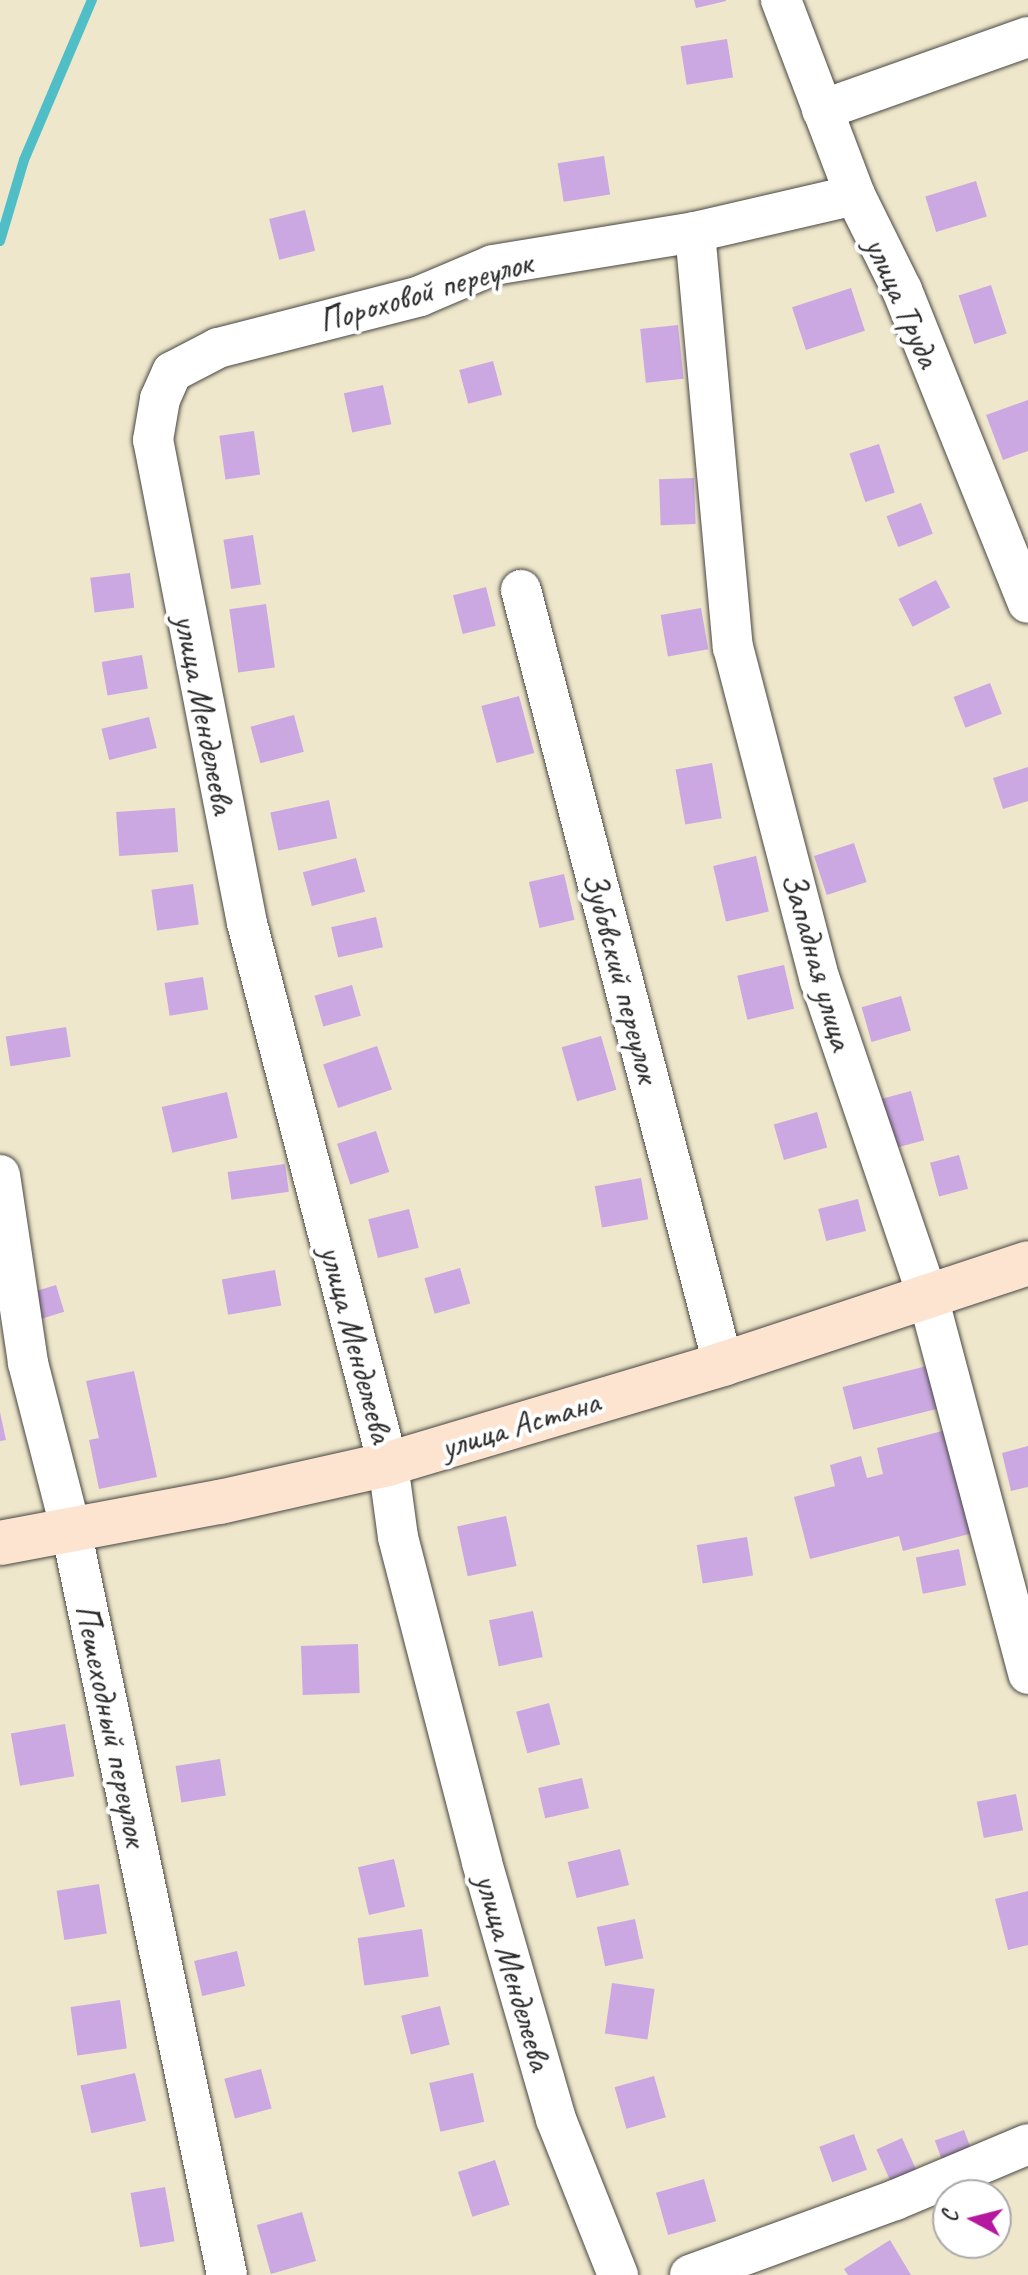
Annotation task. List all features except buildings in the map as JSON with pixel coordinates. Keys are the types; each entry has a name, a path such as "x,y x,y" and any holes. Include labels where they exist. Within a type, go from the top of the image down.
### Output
{"street":[{"name":"улица Труда","path":"781,0 855,195 902,290 1028,603"},
{"path":"822,110 1028,37"},
{"name":"Пороховой переулок","path":"160,399 172,372 218,348 420,296 493,265 695,232 855,195"},
{"name":"Западная улица","path":"695,232 733,647 820,980 928,1297 1028,1674"},
{"name":"улица Менделеева","path":"160,399 153,440 247,923 388,1464 398,1537 486,1877 556,2119 618,2275"},
{"name":"Зубовский переулок","path":"521,590 723,1364"},
{"name":"Пешеходный переулок","path":"0,1175 28,1363 71,1530 227,2275"},
{"name":"улица Астана","path":"0,1543 388,1464 723,1364 1028,1263"},
{"path":"690,2275 895,2200 1028,2144"}],"waterway":[{"path":"0,241 24,160 92,0"}]}
